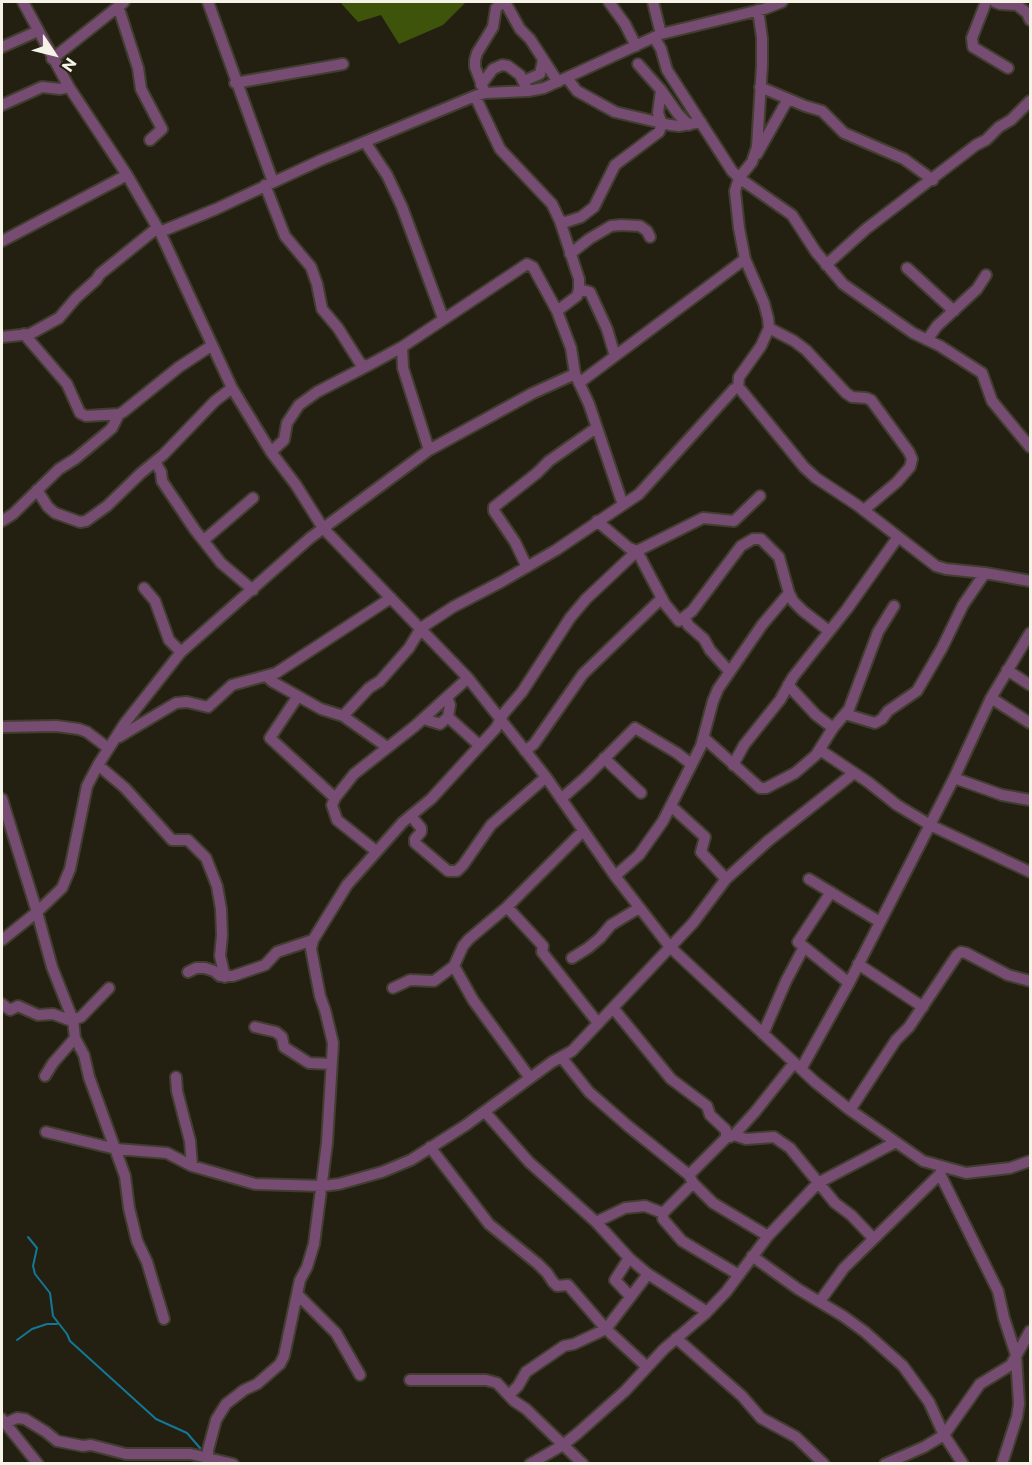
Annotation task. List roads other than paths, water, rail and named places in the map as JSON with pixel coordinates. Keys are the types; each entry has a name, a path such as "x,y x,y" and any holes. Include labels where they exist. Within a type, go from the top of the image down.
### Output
{"street":[{"path":"24,2 52,59 127,175 158,230 232,388 271,452 296,485 322,528 468,678 546,777 615,876 670,947 798,1066 850,1110 923,1161 941,1171 966,1173 1010,1168 1030,1161"},
{"path":"208,2 285,236 311,267 322,309 338,328 360,363 367,366"},
{"path":"557,311 577,296 579,289 579,279 560,221 552,204 500,149 480,91 475,67 477,53 493,27 496,8 504,2 543,60 562,80 609,110 662,124 679,126 701,122"},
{"path":"609,2 625,24 636,45"},
{"path":"652,2 667,70 725,162 739,178 792,215 826,265 851,291 914,333 982,373 992,401 1030,447"},
{"path":"2,337 36,332 59,318 100,274 158,230 216,209 480,91 562,80 658,36 782,2"},
{"path":"986,2 972,38 973,46 1008,68"},
{"path":"995,2 1017,5 1027,13 1030,20"},
{"path":"52,59 121,4 138,68 141,89 162,129 150,140"},
{"path":"755,156 762,38 758,10"},
{"path":"2,47 38,31"},
{"path":"526,86 540,74 543,60"},
{"path":"236,83 343,64"},
{"path":"638,64 689,125"},
{"path":"480,91 493,69 502,65 515,70 526,86"},
{"path":"2,105 42,87 60,89 69,87"},
{"path":"760,87 822,111 844,133 904,159 933,180"},
{"path":"560,221 573,221 594,207 615,165 658,132 662,124 658,112 661,90"},
{"path":"788,99 755,156 739,178 735,191 745,259 764,303 769,328 761,346 739,377 738,388 804,467 829,488 864,510 936,566 1030,581"},
{"path":"826,265 866,229 976,145 986,140 1030,101"},
{"path":"365,142 387,175 402,207 443,318"},
{"path":"2,241 127,175"},
{"path":"570,254 611,226 640,226 647,231 650,237"},
{"path":"2,940 57,895 66,881 87,786 110,745 138,705 181,652 322,528 429,450 533,393 577,378 615,357 745,259"},
{"path":"271,452 284,440 287,423 299,405 317,392 402,347 527,264 533,267 557,311 571,348 577,378 589,404 623,505"},
{"path":"907,268 954,310"},
{"path":"927,340 976,289 986,275"},
{"path":"579,289 590,292 607,329 615,357"},
{"path":"769,328 806,350 852,398 871,400 909,452 912,459 910,467 897,482 864,510"},
{"path":"24,334 67,384 80,414 86,416 119,414"},
{"path":"2,521 13,514 59,469 75,459 112,428 119,414 179,367 211,346"},
{"path":"402,347 403,368 429,450"},
{"path":"38,490 48,507 55,513 80,522 86,521 107,506 155,462 215,401 232,388"},
{"path":"343,716 369,688 380,681 409,648 421,628 453,607 527,567 623,505 650,483 734,389 738,388"},
{"path":"527,567 515,542 494,511 494,507 549,461 596,428"},
{"path":"155,462 161,472 162,481 195,530 221,563 253,590"},
{"path":"209,1460 208,1450 216,1420 226,1404 244,1390 257,1384 280,1364 284,1356 300,1280 307,1267 314,1244 327,1143 333,1043 320,996 311,949 313,940 347,885 376,851 430,799 501,720 540,666 570,618 586,599 638,551 703,518 734,521 760,496"},
{"path":"204,540 253,498"},
{"path":"597,522 629,548 638,551 662,598 677,619 681,620 700,601 738,550 753,539 764,541 779,557 789,593 803,611 828,631"},
{"path":"733,765 744,745 780,700 804,661 847,609 898,537"},
{"path":"845,714 875,723 916,691 942,648 963,605 985,573"},
{"path":"144,588 155,601 169,640 181,652"},
{"path":"615,876 639,855 652,839 704,738 712,701 729,671 762,625 789,593"},
{"path":"110,745 132,728 176,703 187,702 208,707 232,685 276,673 391,598"},
{"path":"525,751 534,744 583,674 662,598"},
{"path":"704,738 760,788 766,788 795,773 820,750 833,728 845,714 878,632 894,606"},
{"path":"684,618 729,671"},
{"path":"739,1275 682,1241 663,1219 663,1213 691,1179 798,1066 849,983 954,778 991,698 1030,633"},
{"path":"1007,670 1030,685"},
{"path":"267,676 273,682 321,709 343,716 387,747"},
{"path":"376,851 337,819 332,805 335,798 354,774 424,719 468,678"},
{"path":"788,685 816,715 833,728"},
{"path":"298,696 270,738 335,798"},
{"path":"424,719 440,724 448,717 450,705 447,697"},
{"path":"991,698 1030,723"},
{"path":"448,717 479,745"},
{"path":"2,727 56,726 79,729 110,745"},
{"path":"561,798 636,728 691,764"},
{"path":"820,750 854,772 897,805 930,825 1030,872"},
{"path":"604,758 641,793"},
{"path":"98,765 124,788 172,840 188,840 206,858 217,886 221,909 220,957 225,977"},
{"path":"46,1132 116,1149 167,1153 192,1166 255,1184 322,1186 339,1184 382,1172 411,1160 507,1098 552,1062 572,1051 693,922 726,879 854,772"},
{"path":"411,816 421,828 415,843 448,871 457,871 464,865 491,825 546,777"},
{"path":"954,778 1002,795 1030,800"},
{"path":"2,800 38,912 52,968 73,1020 75,1038 84,1054 88,1077 125,1176 129,1208 137,1241 147,1262 164,1319"},
{"path":"671,806 705,837 701,852 726,879"},
{"path":"393,988 410,980 434,981 454,966 463,946 469,939 507,907 583,831"},
{"path":"809,879 880,922"},
{"path":"831,892 798,942 849,983"},
{"path":"507,907 543,946 542,952 598,1023"},
{"path":"572,958 600,938 611,925 639,908"},
{"path":"188,972 196,968 205,968 225,977 233,976 265,965 277,952 313,940"},
{"path":"763,1034 804,947"},
{"path":"850,1110 896,1040 909,1027 951,962 961,952 1008,975 1030,981"},
{"path":"858,964 923,1007"},
{"path":"454,966 473,1000 530,1078"},
{"path":"2,1004 10,1010 18,1006 30,1013 53,1014 73,1020 81,1017 109,988"},
{"path":"613,1008 672,1079 707,1106 710,1114 730,1137"},
{"path":"255,1027 276,1032 282,1037 284,1047 309,1063 332,1064"},
{"path":"45,1076 75,1038"},
{"path":"562,1058 589,1092 691,1179 713,1203 768,1236"},
{"path":"176,1077 177,1091 190,1141 192,1166"},
{"path":"485,1112 529,1162 596,1222 629,1258 648,1274 706,1312"},
{"path":"730,1137 746,1139 774,1137 790,1148 835,1203 851,1215 873,1238"},
{"path":"530,1464 562,1445 625,1391 676,1338 706,1312 739,1275 768,1236 818,1183 896,1142"},
{"path":"430,1147 489,1224 548,1273 557,1286 568,1285 606,1329 647,1367"},
{"path":"820,1301 831,1284 873,1238 941,1171"},
{"path":"941,1171 998,1292 1016,1355 1019,1397 1017,1417 1002,1463"},
{"path":"596,1222 625,1208 645,1206 663,1213"},
{"path":"752,1256 788,1283 820,1301 865,1332 903,1366 937,1415 944,1435 963,1464"},
{"path":"629,1258 615,1280 630,1296"},
{"path":"508,1395 518,1386 526,1372 564,1347 606,1329 648,1274"},
{"path":"297,1294 336,1334 360,1375"},
{"path":"885,1464 924,1447 944,1435 980,1384 1011,1365 1030,1331"},
{"path":"676,1338 742,1396 760,1418 796,1437 824,1464"},
{"path":"410,1380 486,1380 497,1383 583,1464"},
{"path":"38,1464 4,1421 25,1419 57,1441 83,1446 91,1445 126,1454 181,1453 233,1464"}],"waterway":[{"path":"28,1237 37,1248 33,1266 35,1274 50,1293 53,1316 70,1341 156,1419 187,1433 200,1448"},
{"path":"17,1340 32,1329 47,1324 57,1324"}]}
